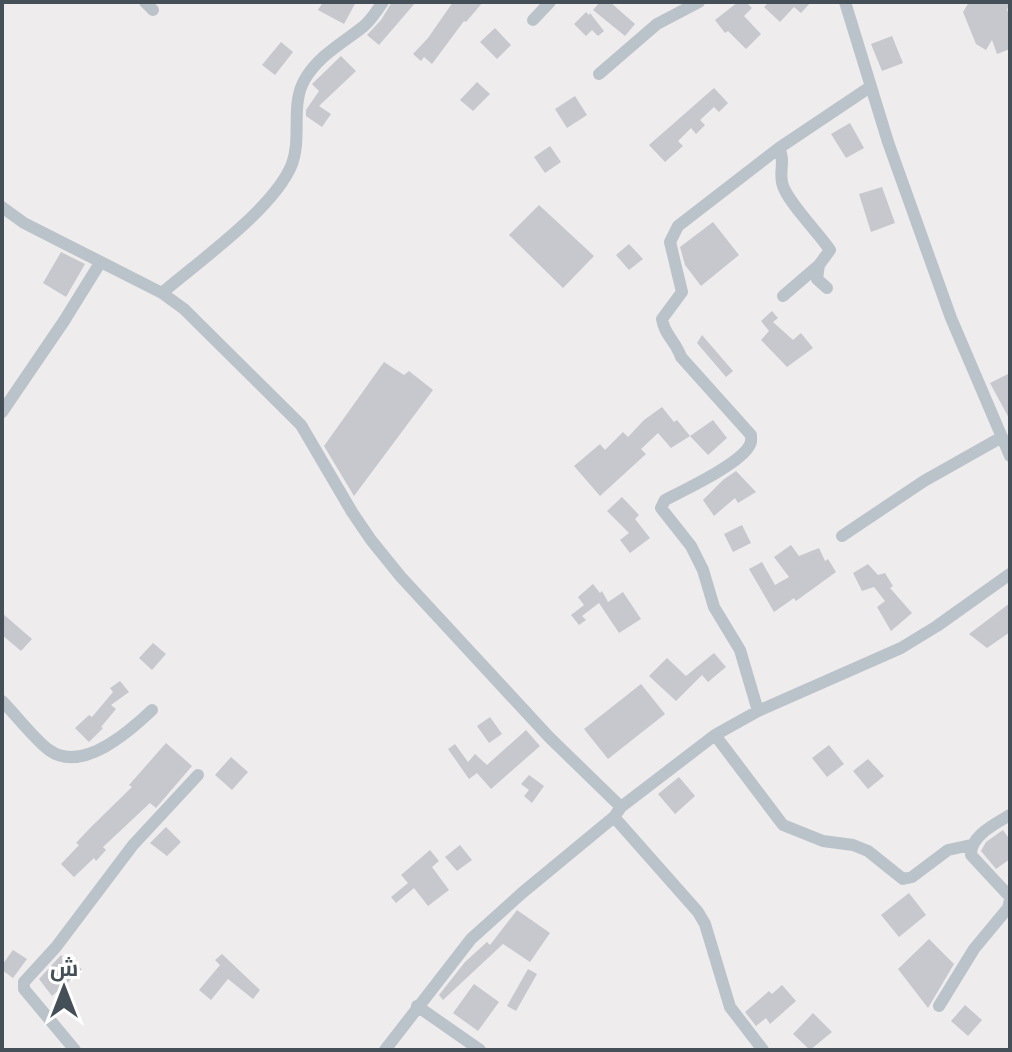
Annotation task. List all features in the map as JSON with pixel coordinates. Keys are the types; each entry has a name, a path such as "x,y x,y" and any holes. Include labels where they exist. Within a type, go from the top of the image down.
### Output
{"street":[{"path":"162,293 223,245 282,182 292,163 299,92 304,80 338,44 367,23 383,2"},
{"path":"533,20 550,2"},
{"path":"599,74 657,24 699,2"},
{"path":"845,2 870,87 951,318 1010,456"},
{"path":"758,711 740,650 714,607 703,570 691,546 661,508 665,500 715,473 747,449 751,441 751,435 681,357 677,346 663,330 662,319 682,292 679,273 670,251 673,233 779,148 870,87"},
{"path":"779,148 783,156 781,172 785,191 830,250 819,265 783,296"},
{"path":"2,207 24,223 162,293 184,309 301,425 352,512 391,565 618,812 698,912 705,924 730,1007 763,1050"},
{"path":"2,412 100,263"},
{"path":"819,265 817,279 827,288"},
{"path":"842,536 924,481 1002,437"},
{"path":"385,1050 471,939 618,812 715,735 758,711 901,648 1010,574"},
{"path":"2,701 41,743 58,755 81,755 113,744 152,710"},
{"path":"715,735 783,825 823,841 853,845 868,851 903,879 912,877 948,850 971,845 1010,815"},
{"path":"75,1050 24,989 24,982 56,947 133,845 198,775"},
{"path":"939,1006 974,949 1008,908 1010,899 971,855 971,845"},
{"path":"417,1006 480,1050"}],"building":[{"path":"323,2 356,2 344,24 318,10"},
{"path":"392,2 416,2 379,45 367,35"},
{"path":"453,2 483,2 464,21 432,64 424,57 421,61 413,54"},
{"path":"600,2 610,2 635,24 625,36 593,10"},
{"path":"738,2 746,2 752,8 744,16 761,34 746,49 728,31 725,33 715,20"},
{"path":"769,2 811,2 801,13 794,7 780,22 764,7"},
{"path":"969,2 1010,2 1007,10 1010,16 1010,49 997,54 992,40 986,50 976,44 963,12"},
{"path":"586,12 604,31 598,36 592,30 586,36 574,24"},
{"path":"495,28 511,45 497,59 480,42"},
{"path":"892,36 903,63 882,71 871,44"},
{"path":"281,42 293,52 275,75 262,65"},
{"path":"341,56 356,71 319,106 331,114 322,127 306,116 306,110 319,91 312,84"},
{"path":"477,82 490,94 473,111 460,100"},
{"path":"714,88 728,103 719,112 714,107 700,120 705,125 696,134 691,128 678,141 683,146 665,162 649,145"},
{"path":"575,96 587,115 567,128 555,109"},
{"path":"850,123 864,148 846,158 831,134"},
{"path":"550,146 561,162 545,173 534,157"},
{"path":"882,187 895,223 871,232 859,194"},
{"path":"539,205 594,256 563,288 509,235"},
{"path":"713,222 739,255 701,286 685,265 680,247"},
{"path":"629,244 643,259 629,270 616,255"},
{"path":"61,252 85,264 66,297 43,283"},
{"path":"772,311 778,318 773,322 793,340 801,333 813,348 787,367 761,340 769,331 761,321"},
{"path":"702,335 733,371 726,377 697,343"},
{"path":"384,362 404,375 409,371 433,390 354,496 324,446"},
{"path":"1010,373 1010,420 990,383"},
{"path":"662,407 690,436 671,448 658,433 641,449 646,454 600,496 574,466 600,444 605,450 623,432 628,437"},
{"path":"713,420 727,438 708,455 690,436"},
{"path":"736,471 756,492 738,503 735,498 714,516 703,500"},
{"path":"622,497 639,515 635,519 650,538 630,553 620,540 629,533 607,511"},
{"path":"742,525 751,543 733,552 724,534"},
{"path":"791,545 799,556 819,548 825,561 828,559 836,572 796,601 794,598 774,612 749,569 762,562 775,585 789,577 774,557"},
{"path":"868,564 878,575 885,573 893,586 890,588 912,613 891,631 877,607 885,601 874,587 862,591 853,573"},
{"path":"593,584 600,593 602,591 608,602 623,592 641,619 619,633 599,603 582,616 586,620 579,625 571,615 584,605 578,597"},
{"path":"1010,603 1010,632 987,648 969,634"},
{"path":"2,613 32,639 21,651 2,635"},
{"path":"153,643 166,654 152,670 139,658"},
{"path":"714,653 726,667 708,682 702,675 676,701 649,676 667,658 686,676"},
{"path":"120,681 129,692 111,705 116,709 89,742 75,728 89,715 92,717 113,692 110,688"},
{"path":"641,684 665,714 608,759 584,729"},
{"path":"490,717 502,734 489,743 477,726"},
{"path":"526,730 540,746 491,789 477,773 469,779 448,749 455,744 468,762 475,754 487,765"},
{"path":"166,743 192,766 156,808 150,803 103,847 106,850 96,861 94,858 74,877 61,864 79,845 76,843 132,787 129,785"},
{"path":"829,745 844,764 827,777 812,758"},
{"path":"231,757 248,772 232,790 215,775"},
{"path":"868,759 884,776 868,789 853,771"},
{"path":"529,775 544,786 532,803 524,796 529,790 521,784"},
{"path":"679,777 695,796 675,814 658,794"},
{"path":"166,827 181,842 167,856 150,843"},
{"path":"1003,830 1010,840 1010,859 996,869 981,851 986,842"},
{"path":"460,845 472,860 457,871 445,857"},
{"path":"430,850 439,861 432,867 449,890 428,906 414,888 396,903 391,897 408,883 401,875"},
{"path":"909,893 926,915 899,937 881,915"},
{"path":"517,910 550,933 530,962 503,944 443,1000 439,995 465,962 487,942 490,945"},
{"path":"929,939 954,964 928,1008 898,969"},
{"path":"13,950 27,959 13,978 2,970 2,965"},
{"path":"222,954 260,990 253,999 228,979 211,1000 199,990 220,965 215,960"},
{"path":"61,955 70,965 75,961 82,970 52,996 39,979"},
{"path":"528,969 537,974 516,1011 507,1006"},
{"path":"474,984 499,1002 478,1031 453,1013"},
{"path":"782,985 796,1001 770,1024 766,1018 756,1026 745,1012 769,991 772,994"},
{"path":"965,1005 982,1020 968,1036 951,1021"},
{"path":"813,1013 832,1032 810,1050 793,1034"}]}
